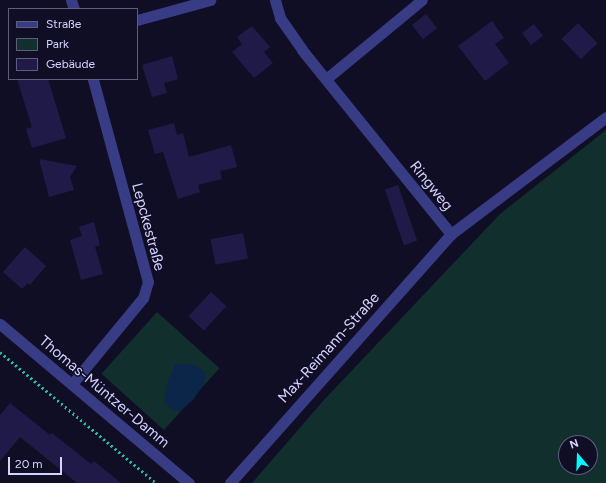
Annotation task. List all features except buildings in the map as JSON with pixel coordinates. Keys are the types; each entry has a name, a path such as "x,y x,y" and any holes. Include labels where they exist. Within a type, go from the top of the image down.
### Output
{"street":[{"path":"138,20 210,0"},
{"name":"Ringweg","path":"275,0 280,18 326,79 451,234 606,117"},
{"path":"326,79 422,0"},
{"name":"Lepckestraße","path":"72,384 144,298 148,282 93,80"},
{"name":"Max-Reimann-Straße","path":"230,483 451,234"},
{"name":"Thomas-Müntzer-Damm","path":"0,324 189,483"}],"path":[{"path":"0,352 156,483"}],"green space":[{"path":"606,130 606,483 252,483 323,401 500,214"},
{"path":"157,312 219,368 164,430 101,374"}],"water":[{"path":"175,364 193,364 206,373 204,384 193,400 180,411 173,410 164,402 167,384"}]}
